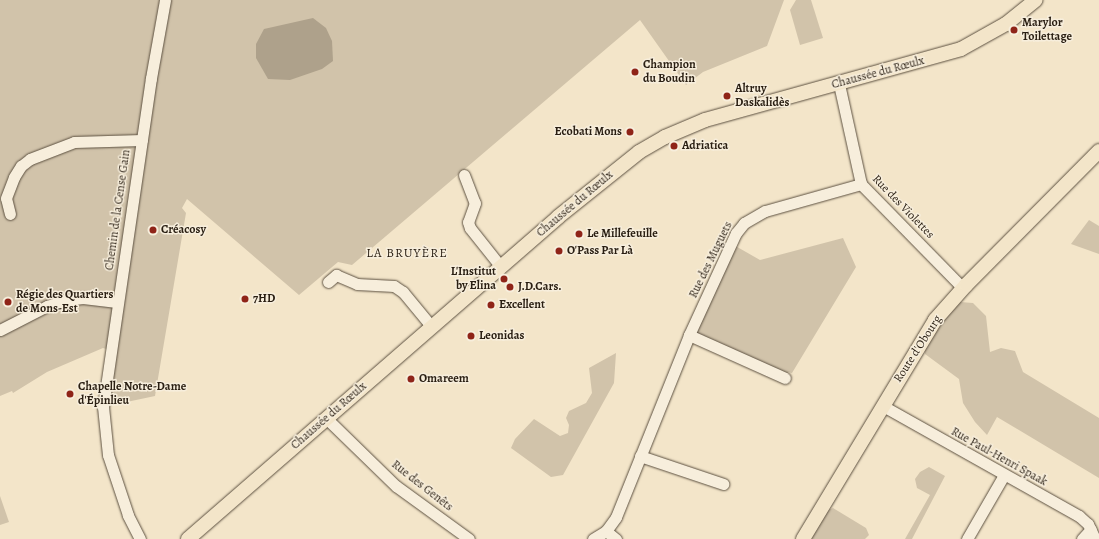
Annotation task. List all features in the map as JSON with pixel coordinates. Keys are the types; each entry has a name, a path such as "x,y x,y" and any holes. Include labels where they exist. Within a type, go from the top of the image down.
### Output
{"main road":[{"name":"Chaussée du Rœulx","path":"188,539 326,418 622,164 665,137 721,116 961,49 1006,24 1036,0"},
{"name":"Route d'Obourg","path":"803,539 927,331 963,288 1099,151"}],"street":[{"name":"Chemin de la Cense Gain","path":"140,539 126,508 108,455 104,428 106,379 165,0"},
{"name":"Rue des Violettes","path":"839,84 861,184 963,288"},
{"path":"10,214 6,198 14,177 21,166 30,159 74,142 142,140"},
{"path":"464,175 475,203 468,222 470,228 501,267"},
{"name":"Rue des Muguets","path":"593,539 606,531 616,517 689,335 736,234 744,223 765,211 861,184"},
{"path":"328,282 336,275 357,284 394,286 403,292 432,327"},
{"path":"0,330 47,306 65,300 83,298 117,302"},
{"path":"689,335 785,378"},
{"name":"Rue Paul-Henri Spaak","path":"883,406 1079,516 1093,534"},
{"name":"Rue des Genêts","path":"326,418 396,486 469,539"},
{"path":"640,456 723,484"},
{"path":"967,539 1004,475"},
{"path":"606,531 616,539"},
{"path":"1082,539 1093,534"}],"shaded area":[{"path":"0,0 784,0 767,46 703,72 686,85 640,20 352,265 338,262 299,295 187,199 182,208 186,213 155,396 103,407 110,350 103,348 47,372 13,393 12,391 0,396"},
{"path":"796,0 811,0 823,38 800,45 790,10"},
{"path":"313,18 326,28 332,41 333,61 322,69 290,80 268,79 256,58 256,44 264,29"},
{"path":"1089,220 1099,226 1099,254 1071,244"},
{"path":"843,238 856,267 792,373 788,372 785,378 689,335 732,244 760,260"},
{"path":"960,302 973,303 986,316 990,352 1001,348 1015,351 1023,372 1099,418 1099,478 997,417 987,435 975,422 963,403 959,379 925,354 925,346 939,324"},
{"path":"616,353 614,383 563,475 551,477 511,448 515,439 534,419 560,436 568,433 569,425 566,418 569,411 586,403 592,393 589,368"},
{"path":"929,467 945,476 912,539 905,539 930,495 917,488 915,479 920,472"},
{"path":"0,496 9,522 0,525"},
{"path":"833,508 866,528 869,535 865,539 811,539 826,511"}],"place":[{"name":"Marylor Toilettage","path":"1014,30"},
{"name":"Champion du Boudin","path":"635,72"},
{"name":"Altruy Daskalidès","path":"727,96"},
{"name":"Ecobati Mons","path":"630,132"},
{"name":"Adriatica","path":"674,146"},
{"name":"Créacosy","path":"153,230"},
{"name":"Le Millefeuille","path":"579,234"},
{"name":"O'Pass Par Là","path":"559,251"},
{"name":"L'Institut by Elina","path":"504,279"},
{"name":"J.D.Cars.","path":"510,287"},
{"name":"7HD","path":"245,299"},
{"name":"Régie des Quartiers de Mons-Est","path":"8,302"},
{"name":"Excellent","path":"491,305"},
{"name":"Leonidas","path":"471,336"},
{"name":"Omareem","path":"411,379"},
{"name":"Chapelle Notre-Dame d'Épinlieu","path":"70,394"}],"district":[{"name":"LA BRUYÈRE","path":"407,253"}]}
